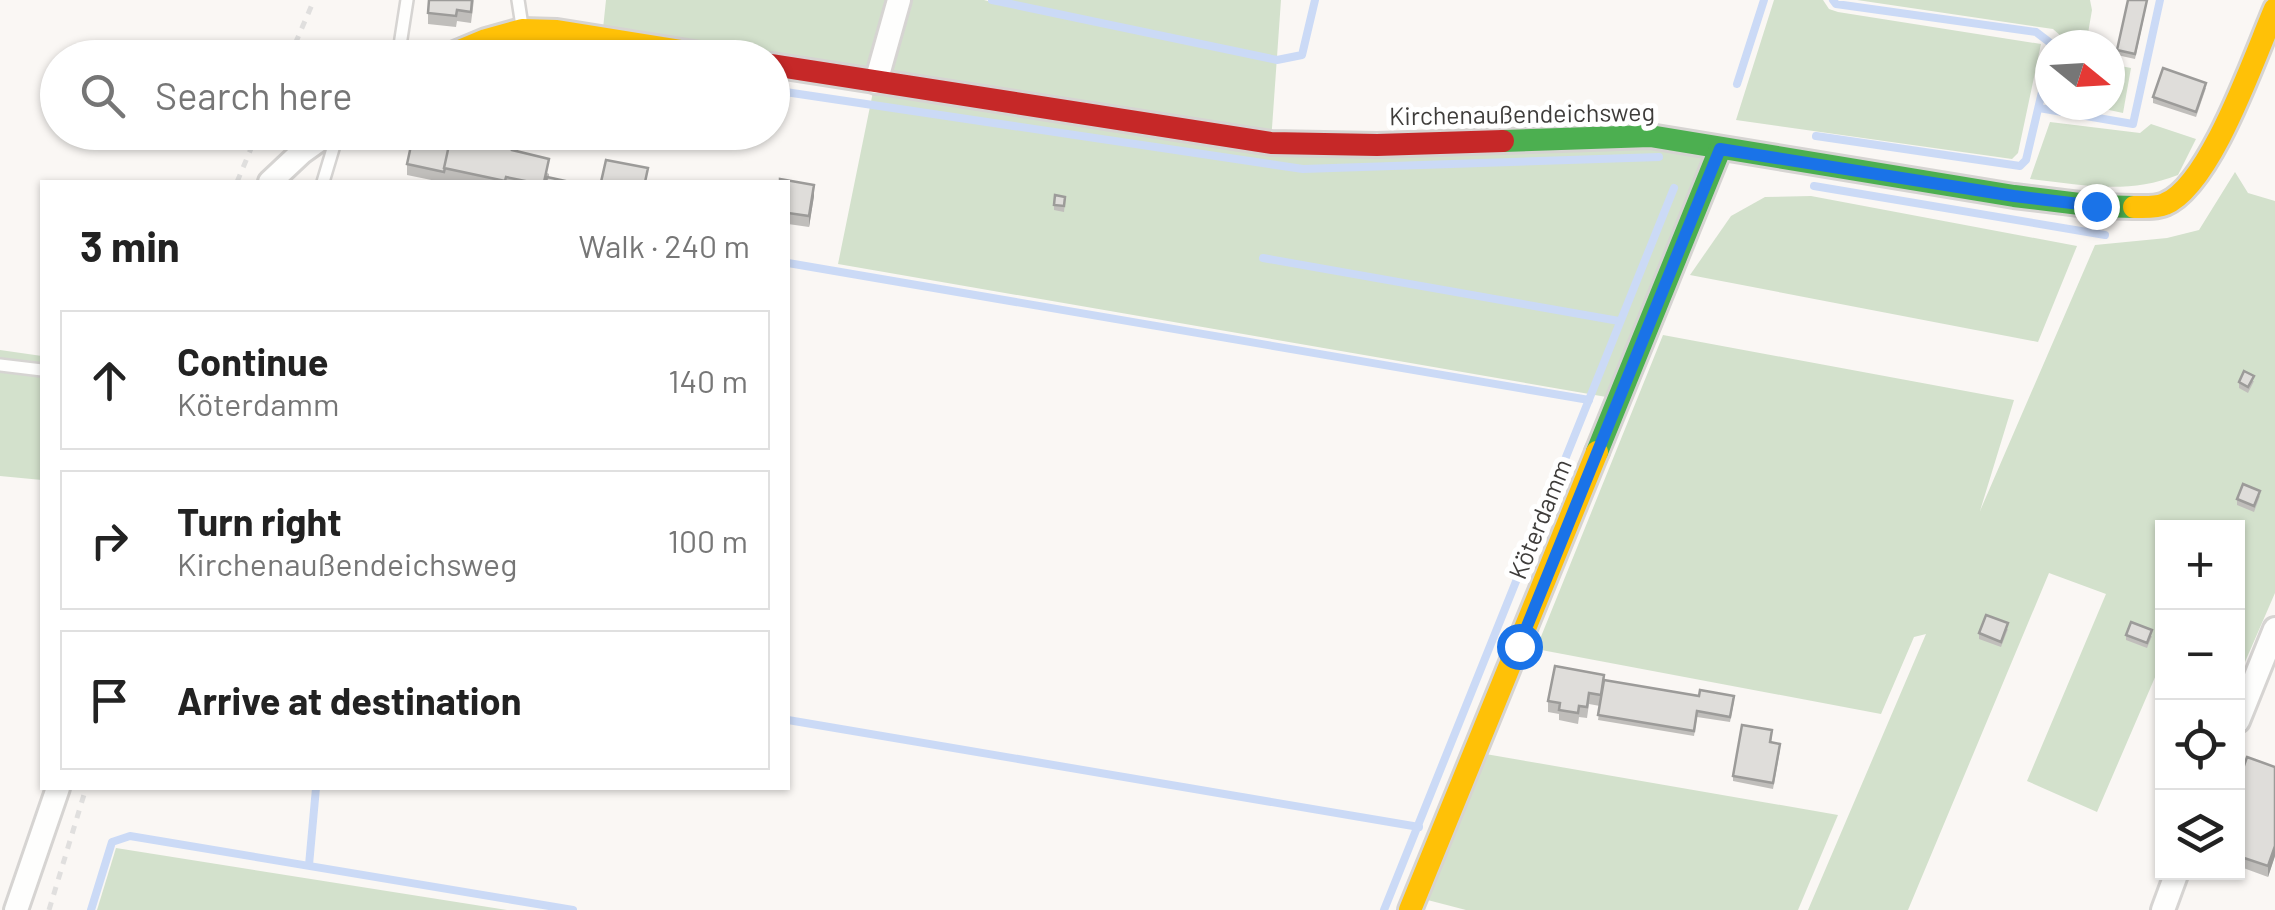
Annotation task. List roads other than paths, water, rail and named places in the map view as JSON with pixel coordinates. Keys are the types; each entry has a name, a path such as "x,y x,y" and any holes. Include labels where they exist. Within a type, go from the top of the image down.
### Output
{"street":[{"path":"876,82 899,0"},
{"name":"Kirchenaußendeichsweg","path":"790,68 1271,143 1377,145 1650,136 2014,196 2096,206 2168,204 2209,160 2275,9"},
{"path":"486,40 522,30 557,30 617,40"},
{"name":"Köterdamm","path":"1410,910 1720,149"},
{"path":"272,180 305,150"},
{"path":"2245,704 2275,629"},
{"path":"16,910 57,790"},
{"path":"2163,910 2174,880"}],"lane":[{"path":"401,40 407,0"},
{"path":"518,0 522,30"},
{"path":"324,180 333,150"},
{"path":"0,365 40,370"}],"waterway":[{"path":"992,0 1277,60 1302,55 1315,0"},
{"path":"1737,84 1764,0"},
{"path":"1833,0 1836,4 2035,32"},
{"path":"2110,120 2133,124 2160,0"},
{"path":"790,93 1303,169 1659,157"},
{"path":"1816,136 2020,166 2026,160 2035,120"},
{"path":"1814,186 2105,235"},
{"path":"1384,910 1674,188"},
{"path":"1263,258 1619,321"},
{"path":"790,263 1589,400"},
{"path":"790,720 1419,827"},
{"path":"309,865 316,790"},
{"path":"91,910 112,842 130,836 573,910"}]}
